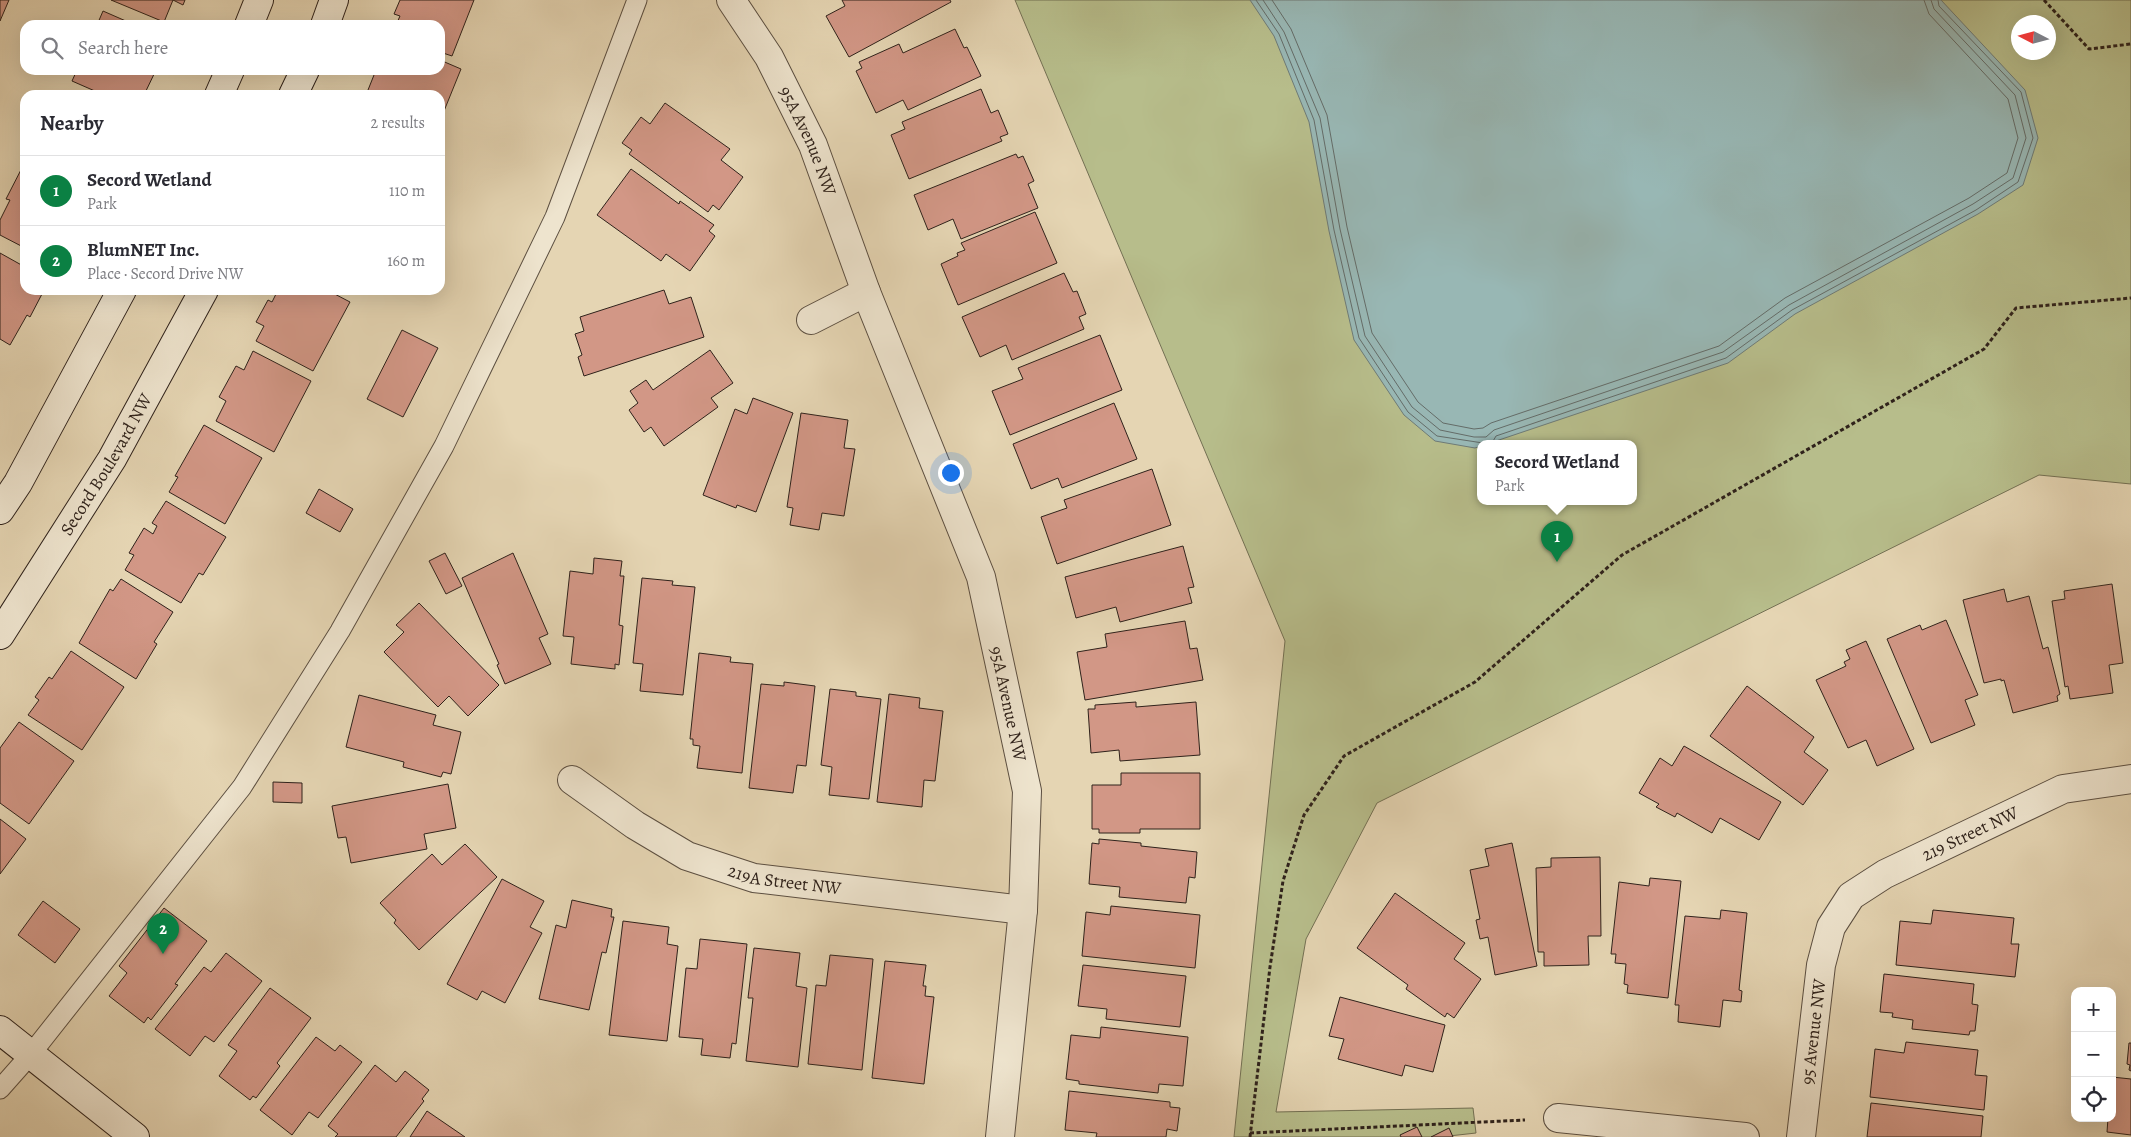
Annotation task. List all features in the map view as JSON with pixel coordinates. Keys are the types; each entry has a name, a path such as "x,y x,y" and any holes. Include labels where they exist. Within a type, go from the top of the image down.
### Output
{"street":[{"path":"251,20 259,0"},
{"path":"327,20 334,0"},
{"name":"95A Avenue NW","path":"731,0 769,57 813,145 866,292 981,577 1027,791 1022,910 1000,1137"},
{"path":"221,90 228,75"},
{"path":"295,90 302,75"},
{"path":"810,320 866,292"},
{"path":"0,510 18,483 119,295"},
{"name":"Secord Boulevard NW","path":"0,635 112,459 201,295"},
{"name":"219 Street NW","path":"1830,927 1850,896 1884,874 2063,788 2131,779"},
{"name":"219A Street NW","path":"572,780 635,825 687,856 754,878 1022,910"},
{"name":"95 Avenue NW","path":"1801,1137 1821,965 1830,927"},
{"path":"0,1030 135,1137"},
{"path":"1558,1118 1745,1137"}],"lane":[{"path":"0,1089 31,1054 242,787 340,631 444,446 555,217 638,0"}],"path":[{"path":"2044,0 2089,48 2131,44"},
{"path":"1558,1118 1250,1135 1270,967 1283,881 1304,815 1344,756 1475,682 1622,555 1984,349 2016,308 2131,298"}],"green space":[{"path":"1015,0 2131,0 2131,484 2039,475 1377,803 1306,939 1276,1112 1473,1108 1476,1133 1440,1137 1234,1137 1285,641"}],"water":[{"path":"1250,0 1941,0 2025,90 2038,138 2023,185 1978,214 1795,314 1728,363 1499,440 1477,440 1477,447 1475,448 1435,441 1404,415 1354,340 1329,231 1309,122 1274,36"}],"building":[{"path":"0,0 9,0 0,21"},
{"path":"111,0 173,0 165,20 159,20"},
{"path":"173,0 185,0 183,5"},
{"path":"400,0 474,0 452,56 445,54 445,20 398,20 400,16 394,14"},
{"path":"842,0 950,0 951,2 849,57 826,16 845,6"},
{"path":"103,11 124,20 99,20"},
{"path":"955,29 964,48 967,47 981,76 908,110 903,100 876,113 856,71 862,68 859,62 899,44 903,53"},
{"path":"445,62 461,69 445,109 445,90 368,90 374,75 445,75"},
{"path":"75,75 154,75 146,90 93,90 72,81"},
{"path":"981,89 991,113 998,110 1008,134 1000,137 1002,141 909,179 891,135 905,129 902,122"},
{"path":"665,103 730,149 721,160 743,177 719,210 713,205 708,212 629,154 632,150 622,143 641,117 650,124"},
{"path":"1016,154 1018,158 1023,156 1034,181 1028,184 1038,208 961,239 953,219 928,230 914,195"},
{"path":"631,169 679,204 680,201 714,225 709,231 715,236 690,271 666,254 661,261 597,215"},
{"path":"20,172 20,245 0,235 0,220 10,200 6,199"},
{"path":"1035,212 1057,263 958,305 941,264 958,256 957,253 965,250 961,243"},
{"path":"0,253 20,264 20,295 41,295 30,317 27,315 10,345 0,339"},
{"path":"1064,273 1073,292 1077,291 1086,314 1079,317 1084,329 1012,360 1006,345 980,357 962,317"},
{"path":"664,290 669,304 691,297 704,337 584,376 578,357 582,355 575,334 584,331 580,317"},
{"path":"276,295 337,295 350,302 313,371 256,341 264,326 256,322 268,300 272,302"},
{"path":"402,330 438,348 403,417 367,399"},
{"path":"1100,335 1122,390 1010,435 992,391 1023,379 1018,368"},
{"path":"710,350 733,383 711,398 718,407 664,446 651,427 644,432 629,410 638,403 630,391 646,380 653,390"},
{"path":"253,351 311,381 274,452 216,421 226,401 219,397 236,366 244,370"},
{"path":"753,398 793,413 756,512 737,505 736,508 703,495 735,409 747,414"},
{"path":"1114,403 1137,459 1062,488 1058,478 1031,489 1013,444"},
{"path":"801,413 848,420 844,448 855,449 844,516 822,513 819,530 790,525 793,508 787,507"},
{"path":"204,425 262,458 225,524 169,492 178,477 175,476"},
{"path":"1152,469 1171,525 1057,564 1041,517 1067,508 1064,500"},
{"path":"319,489 353,509 340,532 306,513"},
{"path":"166,501 226,537 203,575 199,573 181,603 125,570 134,555 129,553 144,528 153,534 157,526 152,523"},
{"path":"1183,546 1194,587 1188,588 1192,603 1120,622 1116,607 1076,618 1065,577"},
{"path":"445,553 462,586 446,594 429,561"},
{"path":"513,553 548,634 539,638 551,664 505,684 497,665 499,664 462,578"},
{"path":"594,558 622,561 620,576 624,576 619,625 623,626 619,665 615,664 615,669 571,664 574,637 563,636 570,571 593,574"},
{"path":"642,578 673,581 672,585 695,587 683,695 640,691 643,664 633,663"},
{"path":"121,579 173,612 154,642 157,644 136,679 79,643 110,589 113,591"},
{"path":"2112,584 2123,663 2109,665 2113,693 2070,699 2068,686 2065,687 2052,601 2065,599 2064,591"},
{"path":"2004,589 2007,602 2029,596 2043,649 2048,647 2060,694 2057,696 2058,701 2013,713 2004,680 1984,683 1963,600"},
{"path":"419,603 499,685 468,716 449,696 438,707 384,652 404,632 396,625"},
{"path":"1946,620 1978,695 1965,700 1975,725 1931,743 1887,639 1920,625 1922,630"},
{"path":"1185,621 1190,649 1197,648 1203,680 1085,700 1077,652 1107,647 1105,634"},
{"path":"1866,641 1914,749 1877,766 1866,740 1848,748 1816,680 1846,666 1844,662 1850,659 1846,650"},
{"path":"71,651 124,687 82,750 28,715 39,700 35,697 49,677 52,679"},
{"path":"699,653 731,657 730,662 753,664 742,773 697,768 700,746 693,745 693,739 690,739"},
{"path":"784,682 815,686 806,766 797,765 793,793 749,788 761,684 784,686"},
{"path":"1747,686 1814,737 1804,752 1828,770 1803,805 1710,736"},
{"path":"830,689 856,692 856,696 881,699 869,799 829,795 832,767 821,765"},
{"path":"889,694 920,698 919,708 943,711 935,781 924,780 922,807 877,802"},
{"path":"359,695 436,715 433,725 461,732 451,774 443,772 441,777 403,767 404,762 346,747"},
{"path":"1136,702 1136,707 1196,702 1200,755 1120,761 1119,750 1091,753 1088,709 1095,709 1095,705"},
{"path":"19,722 74,761 29,824 0,803 0,748"},
{"path":"1684,746 1781,802 1759,840 1720,818 1712,833 1677,813 1675,817 1656,807 1659,804 1639,793 1660,758 1672,766"},
{"path":"1121,773 1200,773 1200,829 1140,829 1140,833 1099,833 1099,829 1092,829 1092,785 1121,785"},
{"path":"273,782 302,783 302,803 273,802"},
{"path":"448,784 456,828 424,834 427,849 351,863 346,837 338,838 332,806"},
{"path":"0,819 26,839 0,874"},
{"path":"1099,839 1141,843 1141,846 1197,852 1195,878 1189,877 1186,903 1119,897 1120,887 1089,884 1092,843 1099,844"},
{"path":"1512,843 1537,966 1495,975 1488,937 1480,939 1476,920 1480,919 1470,870 1489,866 1485,849"},
{"path":"465,844 497,877 419,950 394,923 396,920 380,903 432,854 442,865"},
{"path":"1600,857 1601,936 1588,936 1589,965 1544,966 1544,952 1538,952 1536,868 1551,867 1551,858"},
{"path":"1650,878 1681,881 1668,998 1627,993 1628,985 1624,984 1626,964 1615,963 1616,954 1611,954 1619,882 1649,886"},
{"path":"502,879 544,901 530,927 542,933 505,1003 482,991 477,1000 447,984"},
{"path":"1395,893 1465,943 1454,959 1481,979 1454,1018 1447,1013 1445,1017 1406,989 1408,985 1357,948"},
{"path":"572,900 612,909 611,917 614,917 606,953 602,952 589,1010 539,999 556,925 566,928"},
{"path":"43,901 80,929 55,963 18,935"},
{"path":"1111,906 1200,915 1195,968 1082,956 1086,912 1110,915"},
{"path":"164,908 207,941 175,984 178,985 151,1020 148,1017 144,1023 109,996 127,973 119,966"},
{"path":"1721,910 1747,913 1739,990 1742,991 1741,1002 1723,1000 1720,1027 1678,1022 1679,1005 1675,1005 1685,916 1720,919"},
{"path":"1933,910 2014,918 2011,944 2019,944 2015,977 1896,965 1900,921 1931,924"},
{"path":"623,921 669,927 667,944 678,946 667,1041 609,1035"},
{"path":"700,939 747,944 736,1044 732,1043 730,1058 701,1055 703,1039 679,1037 686,968 697,969"},
{"path":"754,948 800,953 796,986 807,988 798,1067 746,1061 753,998 748,998"},
{"path":"226,953 262,981 214,1042 205,1036 190,1056 155,1029 204,967 211,972"},
{"path":"830,955 873,959 862,1070 808,1064 816,985 826,986"},
{"path":"885,961 926,965 923,986 926,986 925,996 934,997 924,1084 872,1078"},
{"path":"1083,965 1186,976 1180,1027 1106,1019 1107,1009 1078,1006"},
{"path":"1884,974 1974,984 1972,1004 1978,1005 1975,1031 1970,1031 1969,1035 1912,1029 1913,1020 1892,1017 1893,1013 1880,1012"},
{"path":"270,988 311,1018 277,1063 280,1066 256,1098 253,1096 250,1100 219,1076 237,1051 228,1045"},
{"path":"1340,997 1445,1025 1433,1072 1405,1065 1402,1076 1338,1059 1344,1039 1329,1036"},
{"path":"1101,1027 1188,1037 1183,1086 1159,1084 1158,1093 1079,1084 1079,1081 1066,1079 1071,1035 1100,1038"},
{"path":"316,1037 335,1051 340,1045 362,1062 318,1118 309,1112 292,1135 260,1110"},
{"path":"1906,1042 1978,1050 1975,1075 1987,1076 1984,1110 1870,1097 1875,1049 1904,1053"},
{"path":"2129,1043 2131,1043 2131,1071 2129,1070 2130,1065 2127,1064"},
{"path":"375,1065 396,1082 405,1071 429,1090 422,1099 424,1101 396,1137 335,1137 338,1134 328,1126"},
{"path":"2116,1077 2131,1079 2131,1135 2107,1132 2108,1122 2116,1122"},
{"path":"1069,1091 1170,1102 1170,1107 1180,1108 1177,1131 1167,1129 1166,1137 1096,1137 1097,1133 1065,1130"},
{"path":"1871,1103 1983,1116 1981,1137 1867,1137"},
{"path":"427,1111 465,1137 410,1137"},
{"path":"1417,1127 1422,1137 1401,1137 1400,1135"},
{"path":"1449,1128 1453,1137 1431,1137"}],"place":[{"name":"Secord Wetland","path":"1557,562"},
{"name":"BlumNET Inc.","path":"163,954"}]}
